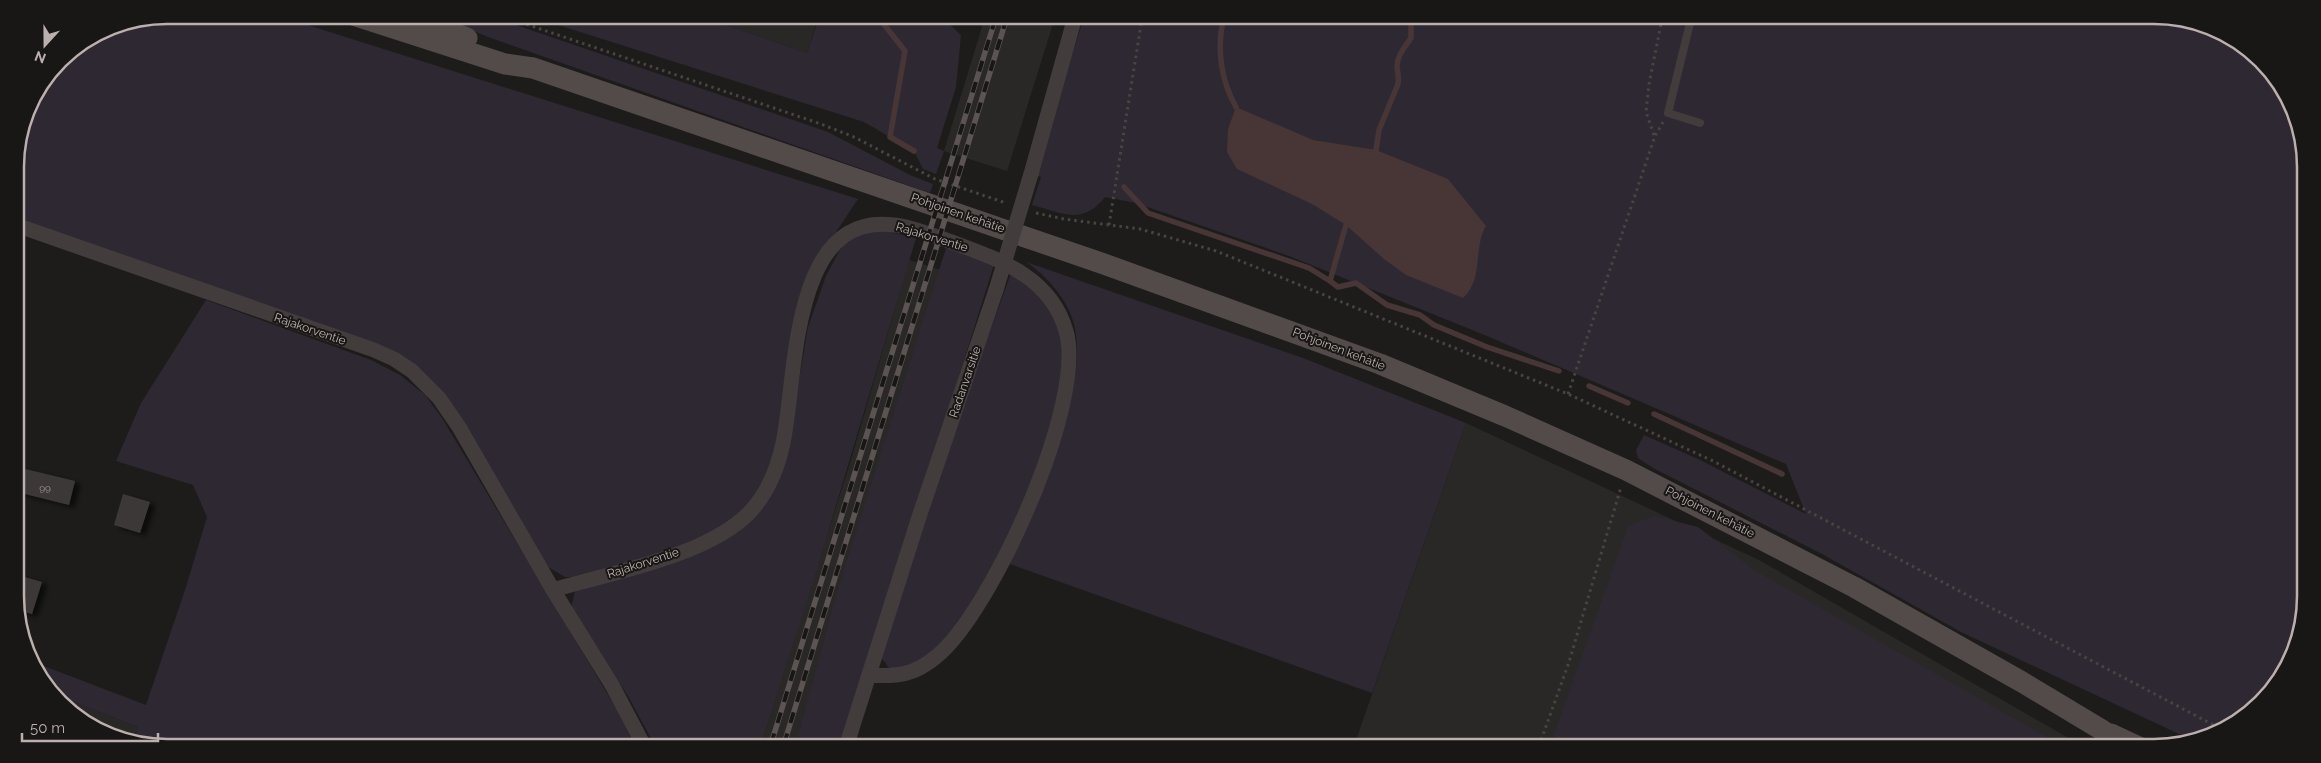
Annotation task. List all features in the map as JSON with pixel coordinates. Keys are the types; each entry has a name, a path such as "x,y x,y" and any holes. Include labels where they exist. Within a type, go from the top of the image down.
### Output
{"main road":[{"name":"Pohjoinen kehätie","path":"378,24 505,64 533,68"},
{"name":"Pohjoinen kehätie","path":"431,24 508,54 533,68 895,191 1290,331 1380,364 1496,412 1626,470 1854,588 2102,730 2122,739"},
{"name":"Pohjoinen kehätie","path":"2102,730 2113,739"}],"street":[{"name":"Radanvarsitie","path":"849,739 919,517 996,290 1073,24"},
{"name":"Rajakorventie","path":"553,590 667,557 726,532 749,512 765,492 783,444 804,308 812,280 826,256 838,239 861,227 896,225 918,230 1001,261 1023,272 1040,287 1055,306 1066,332 1070,346 1068,370 1064,398 1042,469 1021,522 984,598 962,630 938,656 918,670 895,677 870,675"},
{"name":"Rajakorventie","path":"24,228 374,350 406,367 429,387 459,427 553,590 612,685 640,739"}],"lane":[{"path":"1690,24 1668,113 1700,123"}],"path":[{"path":"1109,225 1141,24"},
{"path":"1654,136 1646,112 1649,84 1661,24"},
{"path":"1568,394 1654,136 1668,113"},
{"path":"1542,739 1569,662 1626,470"}],"shaded area":[{"path":"157,24 304,24 858,199 816,262 770,470 745,510 725,526 661,553 579,577 565,577 541,563 412,364 24,223 24,157 29,130 35,112 48,87 63,70 70,70 70,64 87,48 121,31 139,26"},
{"path":"456,24 513,24 828,132 910,175 933,184 930,193"},
{"path":"555,24 723,24 807,53 817,24 949,24 961,35 956,87 937,148 944,151 936,174 923,169 914,151 864,122"},
{"path":"723,24 816,24 807,53"},
{"path":"983,24 1053,24 1007,171 944,151"},
{"path":"1082,24 2154,24 2173,25 2209,35 2234,48 2262,72 2282,104 2290,121 2295,139 2297,167 2297,596 2296,615 2290,642 2273,676 2249,704 2234,715 2209,728 2183,736 1961,632 1822,554 1653,468 1638,458 1636,450 1644,435 1698,459 1806,514 1786,464 1487,336 1289,256 1136,203 1105,197 1088,212 1072,215 1032,205 1041,177 1034,175"},
{"path":"1236,107 1313,140 1376,150 1448,179 1486,226 1480,243 1474,282 1463,298 1406,275 1384,259 1346,225 1312,204 1237,169 1227,152 1228,129"},
{"path":"880,230 916,238 814,579 763,739 651,739 628,696 571,608 575,591 749,520 794,409 808,327 826,276 843,244 858,235"},
{"path":"947,245 994,264 848,728 842,739 797,739 839,586"},
{"path":"909,260 973,280 832,739 763,739 850,463"},
{"path":"1026,262 1303,358 1466,423 1372,693 1010,564 1058,445 1068,413 1077,351 1074,324 1067,306 1048,281"},
{"path":"1012,271 1041,293 1063,337 1064,358 1051,429 1017,518 980,595 945,644 910,667 890,669 880,656 952,434"},
{"path":"206,300 371,360 400,375 425,395 442,418 616,708 632,739 148,738 136,735 138,727 69,700 53,683 42,665 146,705 186,587 207,517 193,485 116,461 141,403"},
{"path":"1466,423 1759,560 2070,739 1356,739"},
{"path":"1654,516 1698,527 1754,570 2050,739 1556,739 1554,735 1628,526"},
{"path":"69,700 138,727 136,735 112,728 95,720"}],"building":[{"path":"24,469 75,481 69,505 24,494"},
{"path":"123,494 150,502 140,533 114,525"},
{"path":"24,577 42,582 32,614 25,612"}],"waterway":[{"path":"884,24 905,51 890,137 914,151"},
{"path":"1223,24 1220,40 1221,64 1227,86 1236,107"},
{"path":"1376,150 1379,130 1398,84 1398,59 1411,38 1411,24"},
{"path":"1124,187 1148,213 1309,268 1330,281 1346,225"},
{"path":"1330,281 1338,287 1356,283 1387,305 1420,315 1434,325 1487,347 1559,371"},
{"path":"1589,386 1628,403"},
{"path":"1654,414 1782,474"}],"railway":[{"path":"773,739 994,24"},
{"path":"786,739 1005,24"}]}
